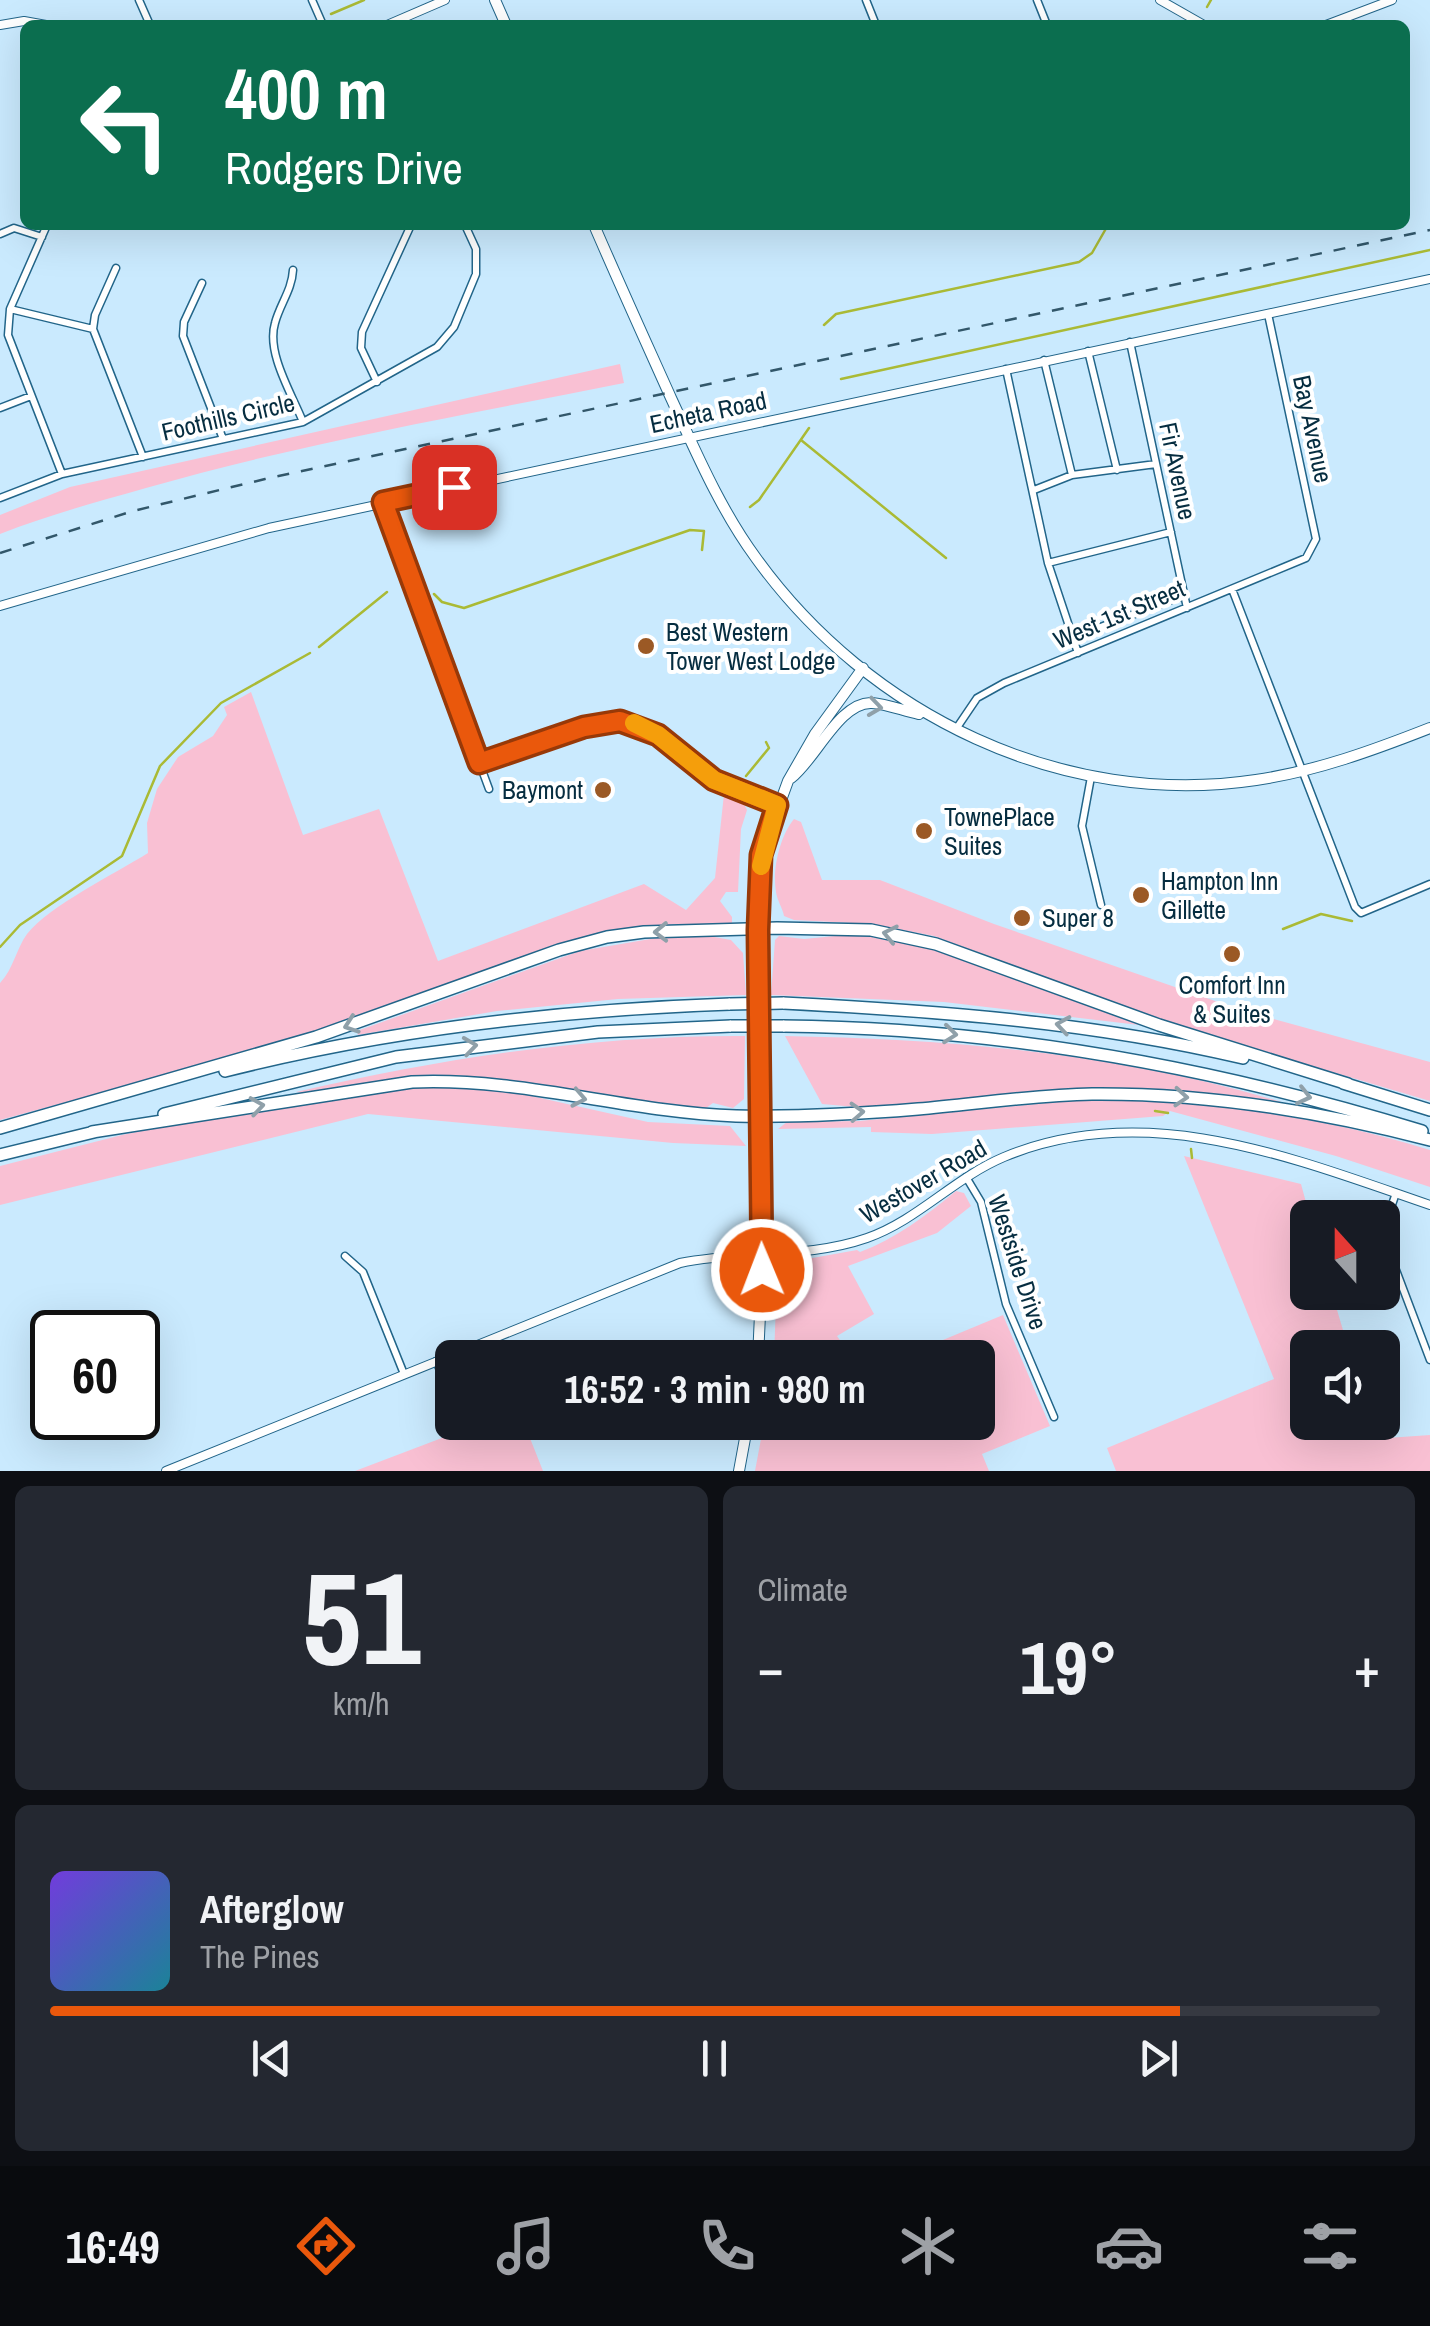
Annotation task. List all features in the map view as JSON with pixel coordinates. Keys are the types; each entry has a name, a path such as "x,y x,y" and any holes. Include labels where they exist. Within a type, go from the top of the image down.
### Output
{"highway":[{"path":"0,1129 316,1037 559,950 607,937 644,932 758,930 871,930 936,944 1160,1025 1430,1110"},
{"path":"0,1129 248,1065 384,1037 562,1013 730,1004 954,1012 1039,1021 1162,1041 1348,1084"},
{"path":"0,1154 396,1057 598,1032 731,1026 859,1027 1076,1048 1314,1098 1430,1137"},
{"path":"92,1132 412,1082 450,1080 501,1083 669,1112 760,1115 918,1109 1091,1094 1155,1096 1256,1103 1430,1137"}],"main road":[{"path":"596,230 688,436 755,557 807,617 862,668 925,714 1017,756 1091,777 1183,786 1303,771 1430,728"},
{"path":"759,1340 761,855 788,780 862,668"},
{"path":"788,780 805,768 843,717 858,705 872,703 925,714"},
{"path":"739,1471 745,1440"}],"street":[{"path":"399,20 445,0"},
{"path":"1160,0 1195,20"},
{"path":"1339,20 1392,0"},
{"path":"20,230 42,237"},
{"path":"46,230 4,320 13,354 62,474"},
{"path":"377,382 365,361 362,332 408,230"},
{"name":"Foothills Circle","path":"0,498 62,474 304,422 437,348 454,327 476,274 476,249 467,230"},
{"path":"116,268 93,329 143,456"},
{"path":"293,270 293,284 274,324 273,344 304,422"},
{"name":"Echeta Road","path":"0,606 232,536 1430,279"},
{"path":"202,283 184,322 184,336 223,440"},
{"path":"10,309 93,329"},
{"name":"Bay Avenue","path":"1268,314 1316,538 1312,552"},
{"name":"Fir Avenue","path":"1130,342 1186,608"},
{"path":"1088,351 1116,470"},
{"path":"1044,360 1072,476"},
{"path":"1006,369 1048,564 1078,653"},
{"path":"0,408 31,396"},
{"path":"1034,490 1072,476 1156,464"},
{"path":"383,502 488,789"},
{"path":"1048,564 1171,532"},
{"name":"West 1st Street","path":"955,730 977,698 1306,558 1312,552"},
{"path":"1232,589 1354,907 1361,912 1430,884"},
{"path":"1072,638 1184,595"},
{"path":"479,763 584,727 620,721 658,735 714,780 777,805"},
{"path":"1091,777 1082,826 1101,904"},
{"name":"Westover Road","path":"488,1340 680,1263 714,1256 819,1248 866,1238 915,1213 966,1176 998,1159 1060,1139 1124,1132 1170,1134 1245,1146 1316,1164 1430,1204"},
{"name":"Westside Drive","path":"966,1176 981,1202 1006,1304 1054,1417"},
{"path":"1396,1193 1384,1228 1388,1249 1430,1360"},
{"path":"345,1256 364,1272 404,1374"},
{"name":"Westover Road","path":"166,1471 187,1467 435,1361"}],"shaded area":[{"path":"620,364 624,383 264,457 91,504 0,534 0,515 70,487"},
{"path":"251,692 303,835 379,809 438,961 644,884 686,910 715,878 724,794 743,802 747,810 741,829 738,892 726,892 720,901 732,917 732,925 675,924 606,934 318,1034 0,1120 0,983 23,940 51,912 148,853 147,823 157,789 178,757 213,736 227,715 224,707"},
{"path":"794,819 801,822 822,880 880,880 1241,1010 1430,1062 1430,1101 1164,1022 934,936 872,924 794,920 784,916 777,895 776,863"},
{"path":"856,934 942,951 1139,1025 944,1002 771,995 775,940 779,936 804,939"},
{"path":"709,936 731,940 743,953 746,995 618,999 497,1011 358,1035 357,1031 580,951 662,937"},
{"path":"745,1036 744,1099 733,1108 713,1103 706,1108 670,1106 459,1075 410,1076 320,1092 296,1092 463,1059 575,1044"},
{"path":"785,1036 1039,1052 1165,1073 1288,1104 1194,1093 856,1107 822,1104"},
{"path":"415,1087 491,1087 648,1122 730,1126 746,1146 673,1143 368,1114 0,1205 0,1166 199,1119"},
{"path":"1088,1099 1260,1112 1388,1138 1430,1150 1430,1187 1336,1156 1170,1111 1163,1116 932,1134 871,1132 871,1127 778,1129 787,1122 859,1121"},
{"path":"1184,1156 1301,1184 1305,1200 1290,1200 1290,1310 1337,1310 1343,1330 1290,1330 1290,1440 1400,1440 1430,1435 1430,1471 1116,1471 1107,1448 1274,1379"},
{"path":"956,1191 964,1193 971,1206 937,1233 848,1266 874,1314 837,1336 840,1340 775,1340 777,1277 790,1262 860,1252"},
{"path":"1003,1315 1050,1426 982,1454 989,1471 755,1471 761,1440 995,1440 995,1340 943,1340"},
{"path":"437,1440 531,1440 543,1471 355,1471"}],"waterway":[{"path":"331,14 364,0"},
{"path":"1207,7 1211,0"},
{"path":"824,325 836,314 1079,262 1092,253 1105,230"},
{"path":"841,379 1430,250"},
{"path":"750,507 759,500 809,428"},
{"path":"801,440 946,558"},
{"path":"434,594 442,602 464,608 690,530 704,531 702,550"},
{"path":"319,647 387,592"},
{"path":"0,947 20,925 122,856 160,766 221,703 310,653"},
{"path":"746,776 769,748 766,742"},
{"path":"1283,929 1321,914 1352,921"},
{"path":"1155,1111 1168,1113"},
{"path":"1191,1149 1192,1158"}],"railway":[{"path":"0,553 133,511 265,479 1430,230"}],"slow traffic":[{"path":"634,723 658,735 714,780 777,805 761,866"}],"place":[{"name":"Best Western Tower West Lodge","path":"646,646"},
{"name":"Baymont","path":"603,790"},
{"name":"TownePlace Suites","path":"924,831"},
{"name":"Hampton Inn Gillette","path":"1141,895"},
{"name":"Super 8","path":"1022,918"},
{"name":"Comfort Inn & Suites","path":"1232,954"}],"route":[{"path":"454,487 383,502 479,763 584,727 620,721 658,735 714,780 777,805 761,855 758,930 762,1270"}]}
